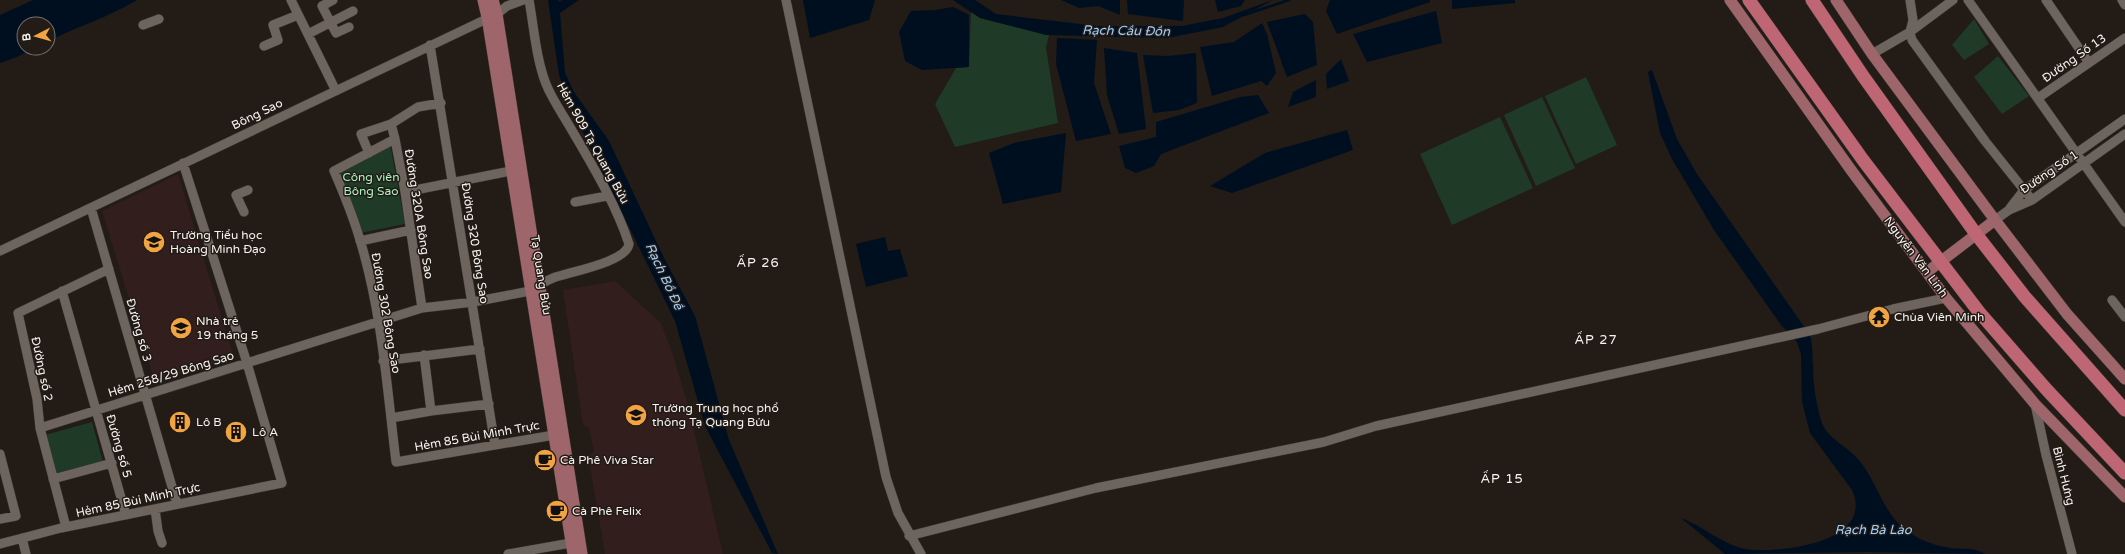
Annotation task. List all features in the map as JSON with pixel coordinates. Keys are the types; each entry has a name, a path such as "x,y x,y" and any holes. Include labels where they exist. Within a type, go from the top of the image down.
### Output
{"highway":[{"name":"Nguyễn Văn Linh","path":"1749,0 1863,160 1979,312 2046,390 2125,473"},
{"path":"1812,0 1863,76 1976,234 2025,297 2125,410"}],"main road":[{"name":"Tạ Quang Bửu","path":"482,0 492,15 558,434 582,554"},
{"name":"Tạ Quang Bửu","path":"493,0 492,15 511,171 534,288"},
{"name":"Nguyễn Văn Linh","path":"1730,0 1846,164 1946,298 2036,404 2125,497"},
{"path":"1836,0 1872,54 1995,220 2067,314 2125,379"},
{"path":"1928,272 1995,220"},
{"name":"Tạ Quang Bửu","path":"558,434 572,549"}],"street":[{"path":"291,0 336,91"},
{"path":"333,0 321,3 336,33 349,28"},
{"name":"Bông Sao","path":"0,251 336,91 492,15 507,6 524,0"},
{"name":"Hẻm 909 Tạ Quang Bửu","path":"473,302 534,288 552,278 604,263 626,252 629,244 619,216 607,196 600,178 546,85 529,0"},
{"path":"786,0 886,477 898,513 921,554"},
{"path":"1910,0 1913,20 1910,32 1912,40 2032,200"},
{"path":"1872,54 1910,32 1953,0"},
{"path":"1968,0 2076,153 2123,216"},
{"path":"2046,0 2089,63"},
{"path":"2122,0 2125,4"},
{"path":"308,34 353,11"},
{"path":"264,46 278,40 273,26 298,15"},
{"path":"143,25 159,19"},
{"name":"Đường Số 13","path":"2038,98 2125,38"},
{"name":"Đường 320 Bông Sao","path":"430,45 441,103 495,445"},
{"path":"395,139 369,153 361,134 391,124 418,107 441,103"},
{"name":"Đường Số 1","path":"2009,210 2024,190 2125,119"},
{"name":"Đường 320A Bông Sao","path":"391,124 405,192 422,308"},
{"name":"Đường Số 1","path":"2009,210 2032,200 2125,134"},
{"name":"Đường 302 Bông Sao","path":"369,153 334,171 360,241 378,321 396,462"},
{"path":"183,163 246,362"},
{"path":"405,192 511,171"},
{"path":"244,212 236,195 248,190"},
{"path":"575,202 607,196"},
{"name":"Đường số 3","path":"91,208 177,504"},
{"path":"1995,220 2009,210"},
{"path":"360,241 411,230"},
{"name":"Đường số 2","path":"66,527 40,428 37,399 18,313 109,269"},
{"name":"Đường số 5","path":"62,291 97,409 126,515"},
{"path":"910,536 1096,488 1324,442 1376,426 1818,329 1893,309 1946,298"},
{"path":"2112,300 2125,317"},
{"name":"Hẻm 258/29 Bông Sao","path":"40,428 145,393 422,308 473,302"},
{"path":"384,361 480,348"},
{"path":"424,355 431,411"},
{"name":"Hẻm 85 Bùi Minh Trực","path":"0,544 66,527 282,483 246,362"},
{"path":"391,418 431,411 489,404"},
{"name":"Bình Hưng","path":"2036,404 2046,455 2072,554"},
{"name":"Hẻm 85 Bùi Minh Trực","path":"396,462 558,434"},
{"path":"0,454 16,516 0,519"},
{"path":"53,479 112,463"},
{"path":"155,509 158,531 162,543"},
{"path":"22,538 26,554"},
{"path":"508,554 572,549"}],"shaded area":[{"path":"178,174 234,358 155,383 102,211"},
{"name":"Trường Trung học phổ thông Tạ Quang Bửu","path":"615,281 661,323 672,352 688,405 723,554 605,554 588,456 594,451 589,428 583,425 563,290"}],"green space":[{"path":"971,12 980,18 1049,35 1046,48 1058,123 955,147 935,104 956,68 969,67"},
{"path":"1974,19 1989,44 1964,60 1952,45"},
{"path":"1998,56 2029,96 2002,114 1974,77"},
{"path":"1586,77 1617,145 1576,164 1545,96"},
{"path":"1542,97 1575,168 1536,186 1504,115"},
{"path":"1500,117 1533,188 1452,225 1420,154"},
{"name":"Công viên Bông Sao","path":"390,144 405,224 360,233 339,171"},
{"path":"92,422 103,462 56,475 45,435"}],"water":[{"path":"33,0 137,0 115,12 56,38 56,16 16,16 16,56 19,56 0,63 0,15"},
{"name":"Rạch Bồ Đề","path":"548,0 558,0 559,2 562,0 579,0 560,13 565,73 574,92 609,141 665,260 695,316 729,440 778,554 772,553 705,426 675,321 575,116 559,75"},
{"path":"803,0 875,0 869,20 810,38"},
{"path":"953,0 975,0 996,14 1097,26 1182,26 1223,18 1273,0 1223,27 1167,38 1046,35 980,18"},
{"path":"1061,0 1120,0 1120,15 1098,6 1079,8"},
{"path":"1127,0 1184,0 1183,21 1128,14"},
{"path":"1215,0 1245,0 1241,6 1218,12"},
{"path":"1330,0 1430,0 1430,2 1337,34 1326,11"},
{"path":"1452,0 1515,0 1515,3 1452,9"},
{"path":"953,7 969,15 969,67 922,70 905,61 899,32 911,11 935,10"},
{"path":"1436,11 1442,43 1367,62 1353,34"},
{"path":"1305,14 1313,22 1317,65 1287,77 1267,22"},
{"path":"1262,23 1267,34 1276,73 1267,86 1261,81 1212,96 1200,47 1234,42"},
{"path":"1057,38 1097,40 1094,83 1111,134 1076,141 1056,64"},
{"path":"1104,48 1137,53 1146,129 1119,134 1107,95"},
{"path":"1196,53 1197,103 1179,110 1153,113 1143,55 1168,56"},
{"path":"1341,59 1349,81 1327,89 1326,74"},
{"name":"Rạch Bà Lào","path":"1652,70 1677,139 1697,174 1810,335 1815,394 1822,423 1825,429 1833,438 1854,454 1858,459 1871,478 1893,518 1901,526 1914,536 1929,543 1950,548 1972,549 1985,554 1866,552 1725,554 1681,518 1737,547 1760,550 1779,549 1800,547 1820,541 1837,533 1850,522 1856,508 1852,490 1810,433 1802,402 1801,354 1797,342 1781,325 1714,230 1672,159 1660,133 1648,72"},
{"path":"1316,80 1316,97 1288,107 1293,92"},
{"path":"1258,95 1269,113 1161,154 1154,166 1136,173 1125,168 1119,146 1156,137 1156,122 1240,97"},
{"path":"1347,130 1353,150 1232,193 1210,186 1265,153"},
{"path":"1066,133 1061,192 1003,204 989,153 1014,143"},
{"path":"885,237 888,251 900,249 908,276 866,287 856,244"}],"waterway":[{"name":"Rạch Cầu Đồn","path":"1244,15 1289,0"}],"place":[{"name":"Trường Tiểu học Hoàng Minh Đạo","path":"154,242"},
{"name":"Chùa Viên Minh","path":"1879,317"},
{"name":"Nhà trẻ 19 tháng 5","path":"181,328"},
{"name":"Trường Trung học phổ thông Tạ Quang Bửu","path":"636,415"},
{"name":"Lô B","path":"180,422"},
{"name":"Lô A","path":"236,432"},
{"name":"Cà Phê Viva Star","path":"545,460"},
{"name":"Cà Phê Felix","path":"557,511"}],"district":[{"name":"ẤP 26","path":"758,262"},
{"name":"ẤP 27","path":"1596,339"},
{"name":"ẤP 15","path":"1502,478"}]}
